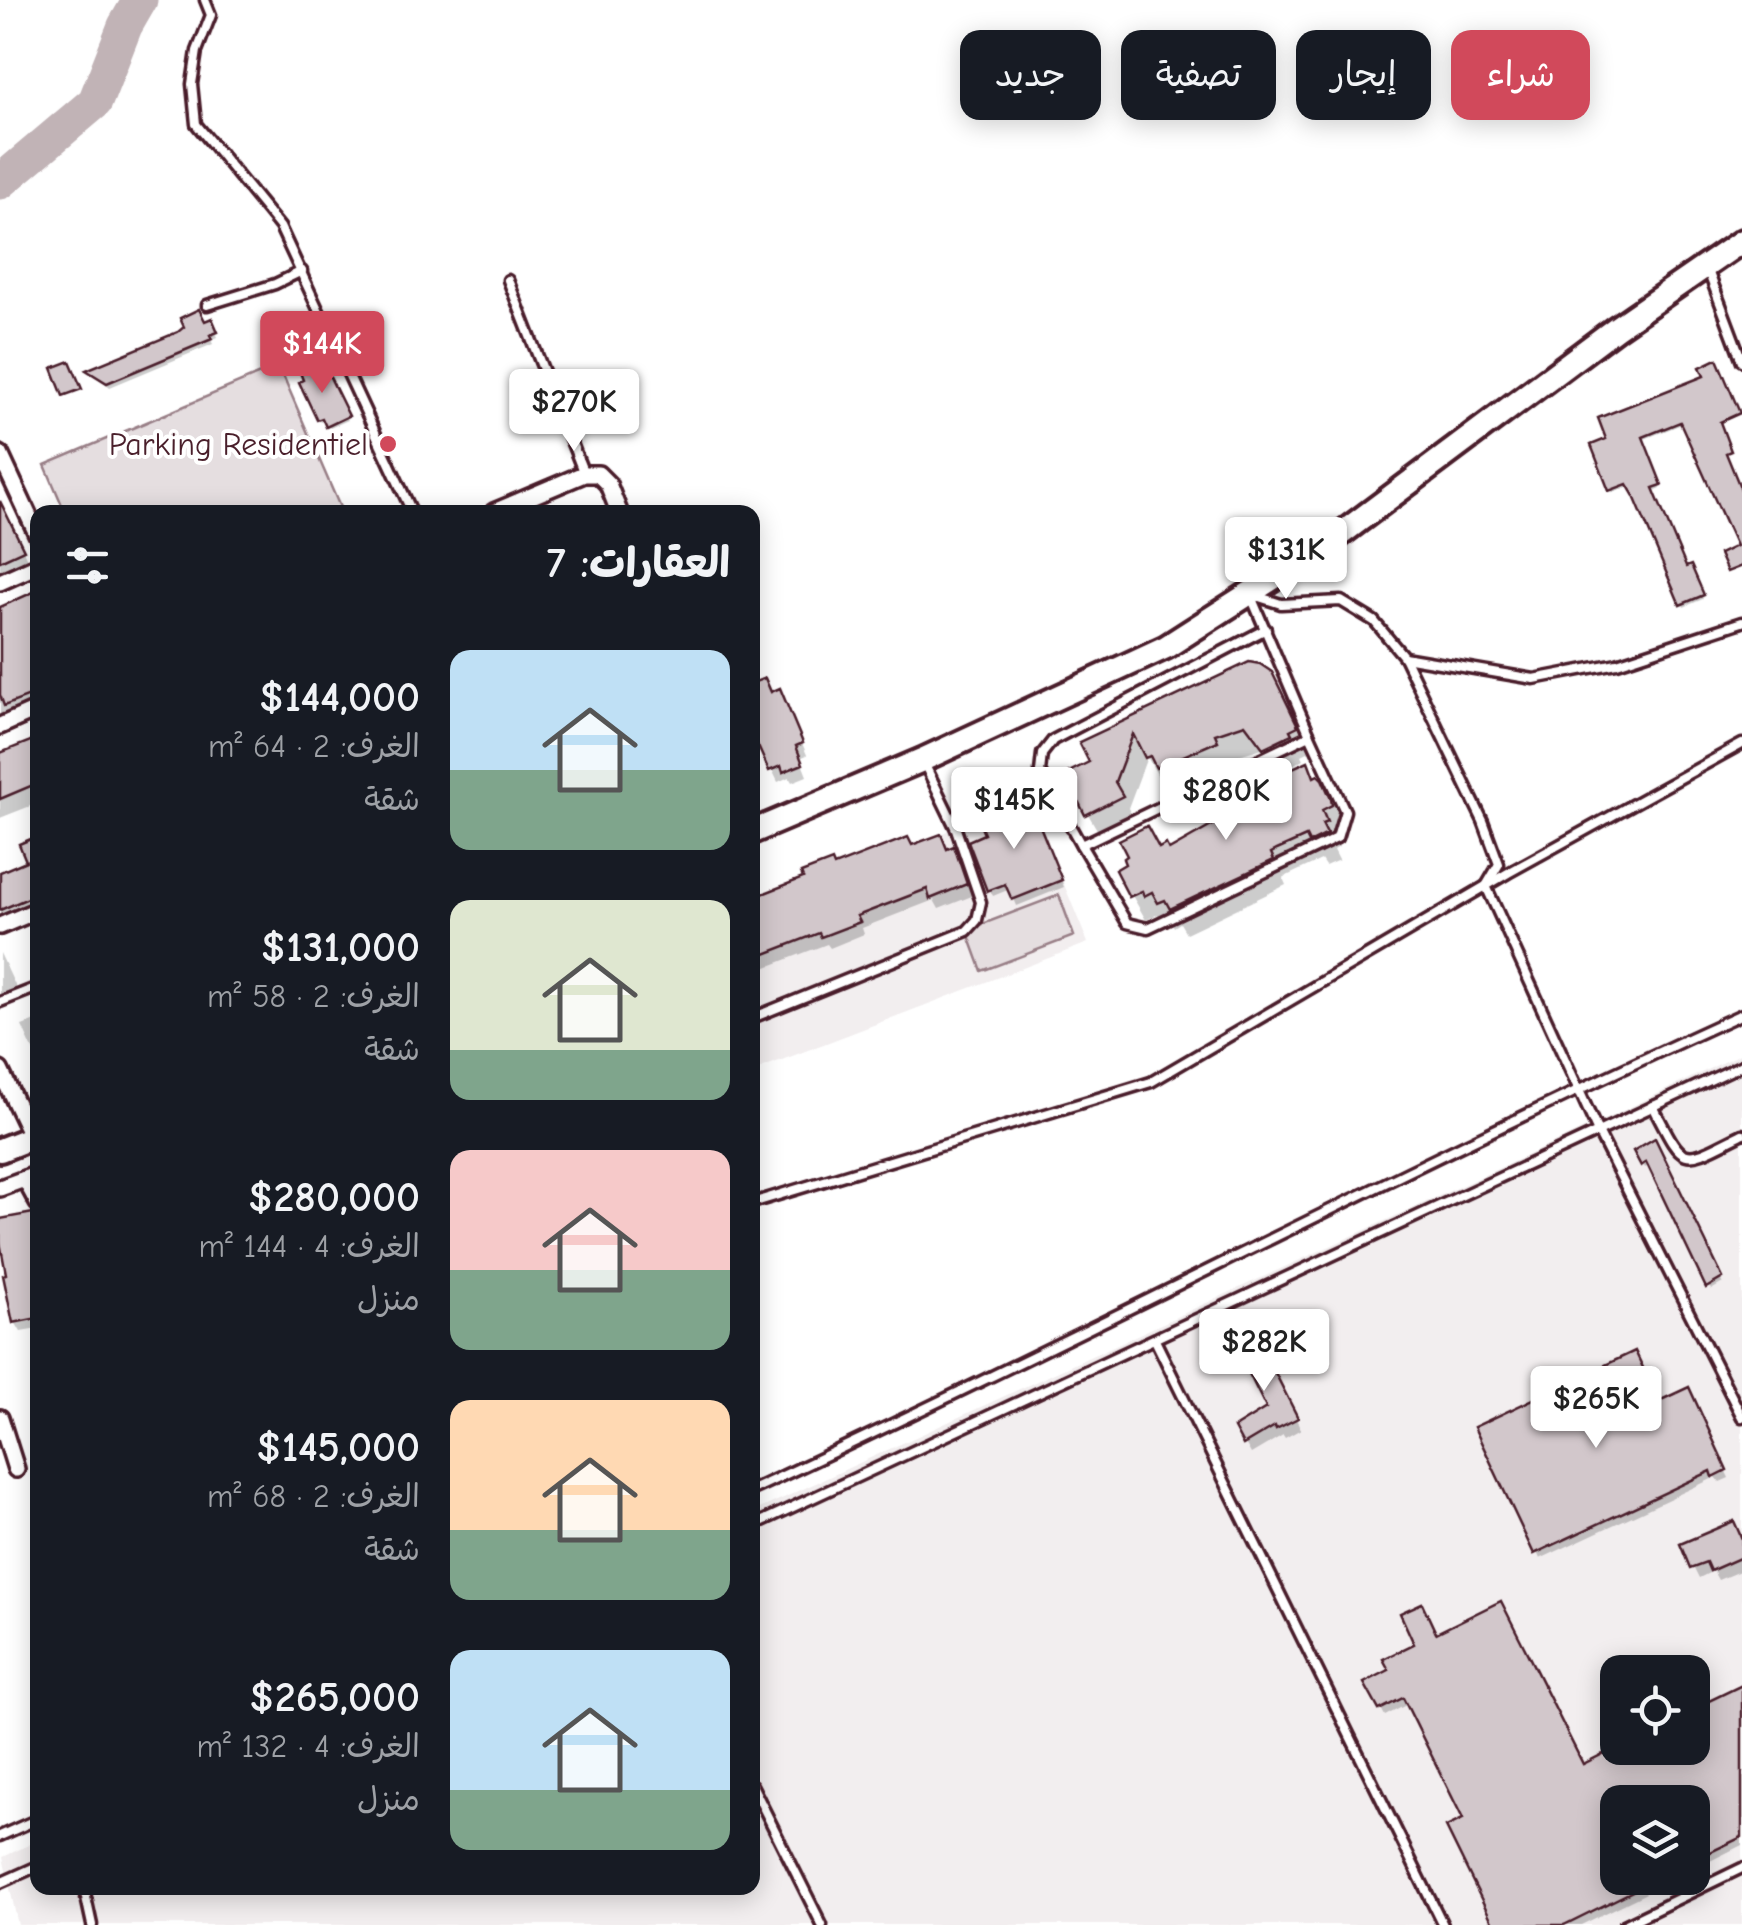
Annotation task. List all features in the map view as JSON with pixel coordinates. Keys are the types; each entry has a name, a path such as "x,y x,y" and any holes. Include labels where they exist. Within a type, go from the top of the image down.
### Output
{"main road":[{"path":"760,829 922,760 1166,647 1337,537 1616,328 1742,241"},
{"path":"0,1150 30,1138"}],"street":[{"path":"0,454 30,519"},
{"path":"511,505 584,474 598,474 608,484 617,505"},
{"path":"0,582 30,569"},
{"path":"0,726 30,713"},
{"path":"0,926 30,913"},
{"path":"0,1070 30,1127"},
{"path":"0,1109 16,1103"},
{"path":"0,1188 30,1177"},
{"path":"0,1418 16,1469"}],"lane":[{"path":"205,0 211,15 197,50 192,84 196,124 280,227 409,505"},
{"path":"1706,268 1742,361"},
{"path":"208,305 275,284 302,271"},
{"path":"508,280 584,474"},
{"path":"1250,594 1266,629 1310,734 1346,811 1337,838 1148,928 1127,923 1040,772 1042,754 1053,740 1266,629"},
{"path":"1250,594 1281,604 1341,601 1374,621 1404,657 1482,821 1498,864 1486,886"},
{"path":"1404,657 1534,679 1617,663 1742,622"},
{"path":"1081,845 1310,734"},
{"path":"760,1201 1150,1082 1486,886 1742,744"},
{"path":"760,1015 967,931 977,920 982,902 956,828 922,760"},
{"path":"1486,886 1598,1132 1742,1417"},
{"path":"0,1002 30,990"},
{"path":"760,1486 891,1426 1579,1088 1742,1014"},
{"path":"760,1522 1742,1065"},
{"path":"1653,1106 1676,1150 1686,1156 1700,1154 1742,1134"},
{"path":"1155,1340 1444,1925"},
{"path":"760,1801 822,1925"},
{"path":"0,1836 30,1823"},
{"path":"1624,1925 1742,1868"},
{"path":"0,1883 30,1870"},
{"path":"86,1895 92,1925"}],"shaded area":[{"path":"279,366 339,505 62,505 45,465"},
{"path":"1029,799 1088,943 760,1068 760,895 802,878 801,873 834,866 908,837 912,845"},
{"path":"1059,895 1074,936 982,971 967,930"},
{"path":"1742,1053 1742,1925 18,1925 3,1857 30,1844 30,1895 760,1895 760,1509"}],"building":[{"path":"199,309 205,321 212,318 218,332 210,335 212,339 107,383 86,370 178,332 184,327 180,318"},
{"path":"1717,359 1740,413 1720,422 1731,451 1726,453 1742,492 1742,566 1727,572 1719,554 1736,546 1680,422 1643,437 1662,485 1653,488 1686,567 1691,565 1704,595 1680,605 1634,496 1627,484 1609,491 1591,445 1606,439 1598,418 1704,376 1700,367"},
{"path":"70,361 82,389 63,396 52,368"},
{"path":"312,364 316,373 326,369 349,416 326,427 322,418 317,420 299,382 303,380 299,370"},
{"path":"0,501 24,550 0,561"},
{"path":"30,594 30,696 4,706 0,695 0,607"},
{"path":"1249,662 1272,672 1298,726 1290,730 1292,734 1263,748 1245,724 1215,734 1218,741 1156,768 1150,756 1145,758 1133,734 1115,782 1123,796 1085,815 1065,774 1089,762 1079,742"},
{"path":"765,678 771,692 780,688 803,743 796,746 803,764 783,772 781,766 769,771 760,751 760,680"},
{"path":"30,741 30,786 0,799 0,753"},
{"path":"1308,761 1314,777 1322,779 1331,799 1332,805 1322,810 1327,834 1309,843 1306,837 1277,850 1271,853 1274,860 1170,909 1165,900 1158,903 1152,892 1144,896 1142,891 1129,897 1115,870 1125,864 1123,859 1127,856 1119,840 1147,826 1159,848 1166,844 1169,850 1257,800 1281,804 1284,784 1279,774"},
{"path":"1029,799 1062,880 1012,900 1005,884 987,891 968,841 984,834 978,820"},
{"path":"941,834 947,849 954,846 967,884 930,899 927,889 857,916 860,922 760,956 760,895 803,878 801,873 832,861 834,866 908,837 912,845"},
{"path":"30,839 30,897 0,910 0,872 26,861 19,844"},
{"path":"1655,1138 1723,1278 1706,1288 1646,1162 1641,1166 1633,1151"},
{"path":"30,1214 30,1320 13,1323 3,1275 6,1274 0,1219"},
{"path":"1257,1337 1298,1418 1243,1445 1234,1428 1266,1408 1236,1347"},
{"path":"1635,1351 1659,1401 1689,1387 1727,1470 1713,1477 1711,1471 1534,1554 1474,1427"},
{"path":"1734,1521 1742,1539 1742,1557 1710,1571 1706,1562 1690,1568 1680,1544"},
{"path":"1501,1601 1583,1764 1600,1756 1600,1765 1710,1765 1710,1700 1742,1685 1742,1837 1710,1852 1710,1785 1600,1785 1600,1895 1625,1895 1564,1925 1494,1925 1446,1827 1463,1819 1403,1698 1379,1710 1364,1683 1389,1670 1383,1659 1414,1644 1400,1613 1422,1603 1436,1633"}],"waterway":[{"path":"0,182 95,102 125,26 140,0"}],"place":[{"name":"Parking Residentiel","path":"388,444"}]}
